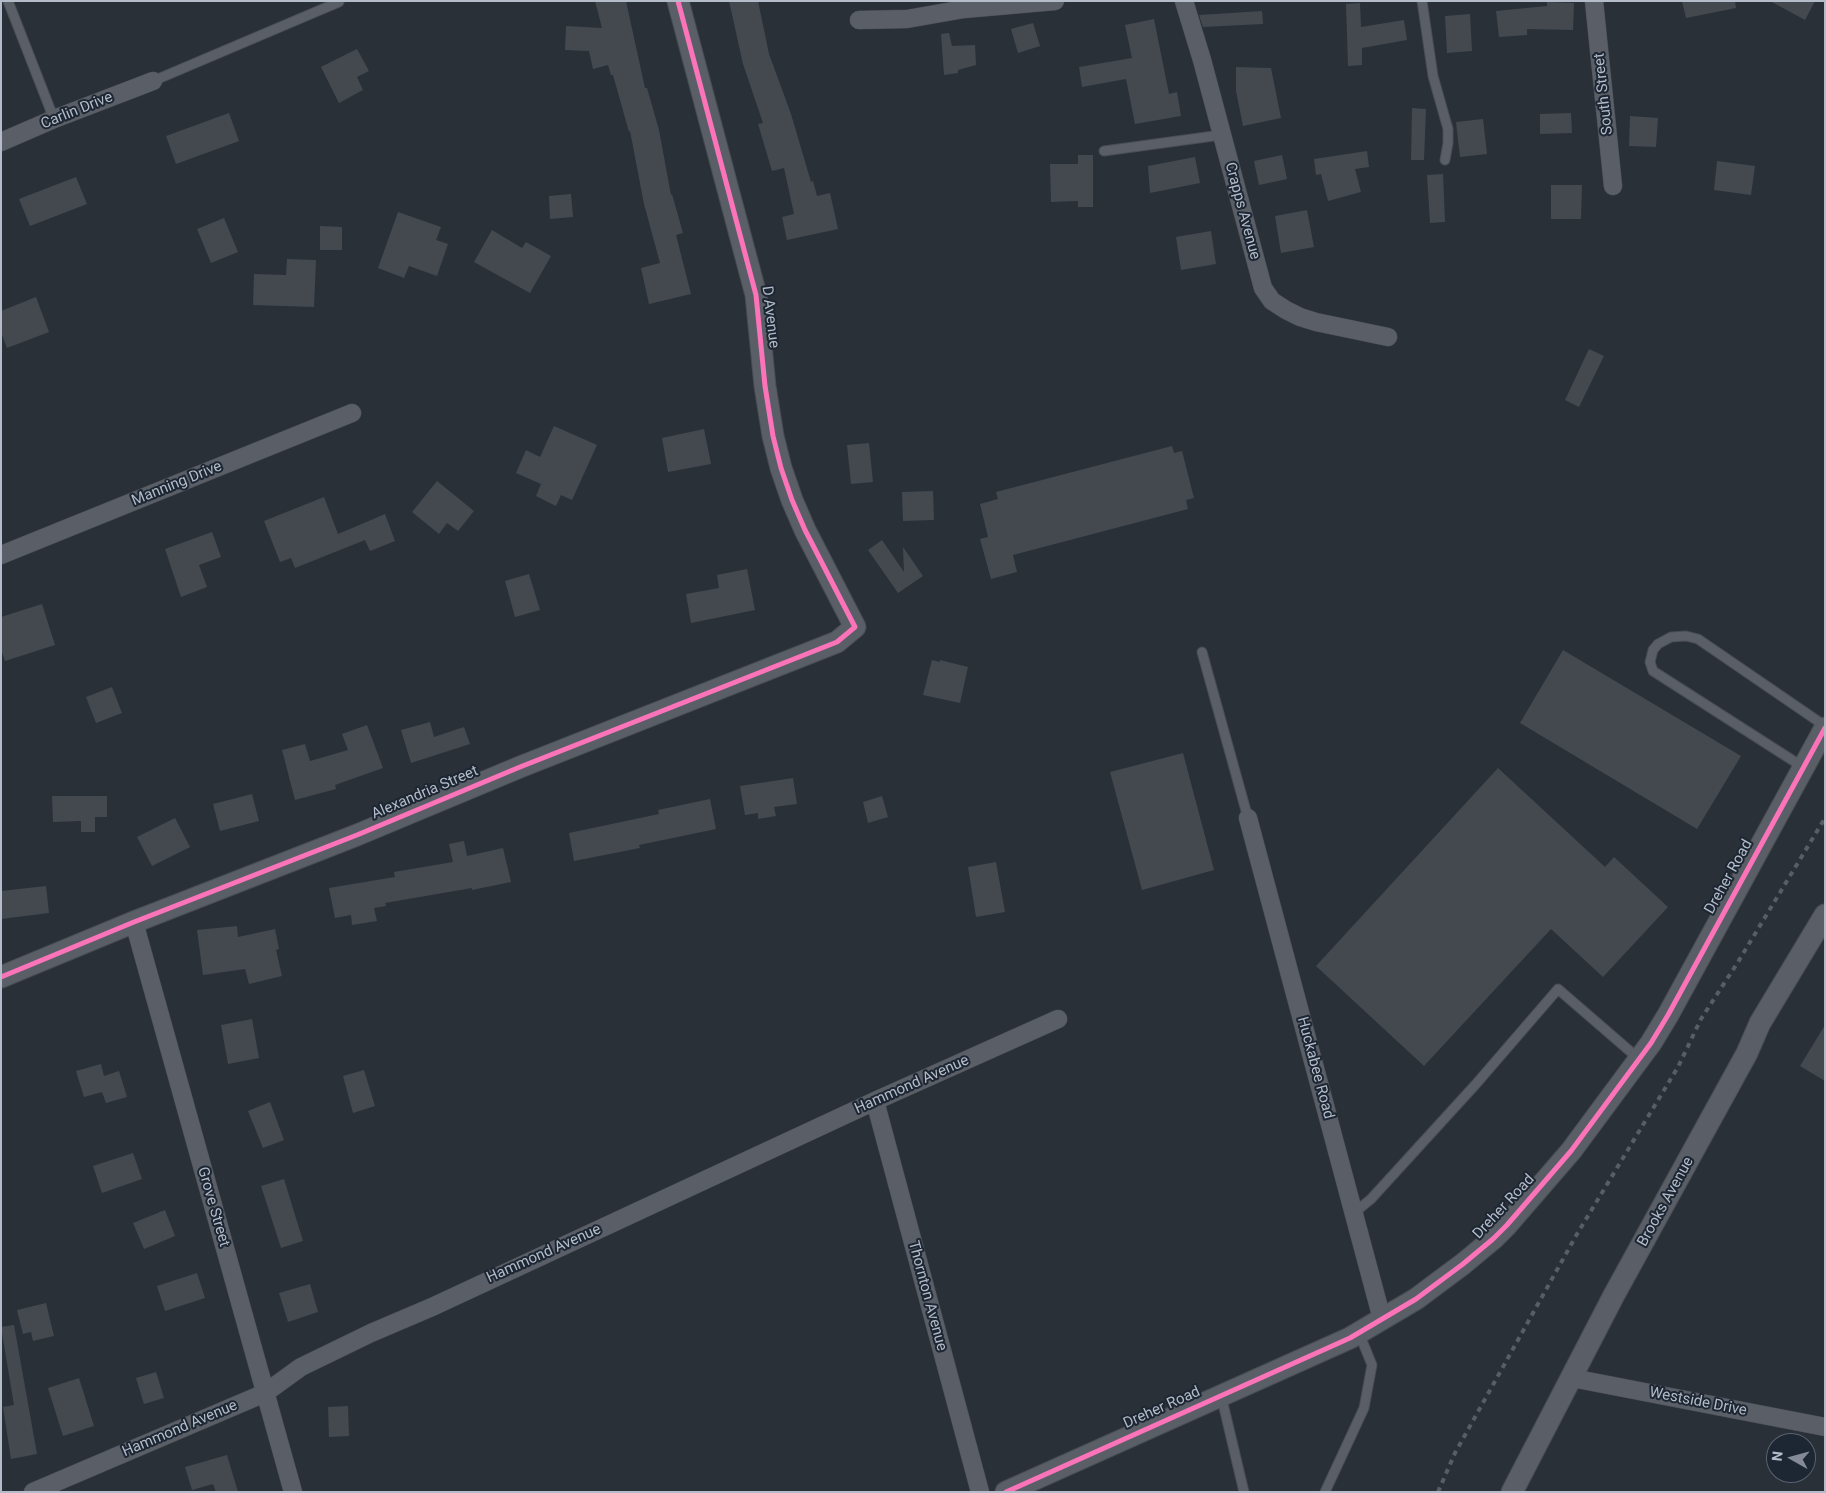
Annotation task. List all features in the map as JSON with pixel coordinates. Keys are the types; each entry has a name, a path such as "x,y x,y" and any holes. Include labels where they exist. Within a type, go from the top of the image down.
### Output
{"street":[{"name":"D Avenue","path":"678,1 756,295 765,386 781,468 805,530 855,627"},
{"path":"859,20 907,19 931,8 964,9 1055,1"},
{"name":"Crapps Avenue","path":"1184,1 1202,60 1263,288 1272,301 1286,310 1316,322 1388,338"},
{"name":"South Street","path":"1594,1 1613,186"},
{"name":"Carlin Drive","path":"1,142 54,118 153,81"},
{"name":"Manning Drive","path":"1,555 352,413"},
{"name":"Alexandria Street","path":"1,977 134,922 357,835 520,767 837,642 855,627"},
{"name":"Dreher Road","path":"1006,1492 1359,1332 1416,1299 1463,1264 1507,1225 1571,1151 1639,1060 1668,1015 1825,727"},
{"name":"Huckabee Road","path":"1248,818 1382,1319"},
{"name":"Brooks Avenue","path":"1512,1492 1614,1295 1747,1053 1760,1023 1825,915"},
{"name":"Grove Street","path":"134,922 293,1492"},
{"name":"Hammond Avenue","path":"32,1492 266,1393 301,1367 371,1333 1058,1019"},
{"name":"Thornton Avenue","path":"875,1101 980,1492"},
{"name":"Westside Drive","path":"1572,1378 1825,1427"}],"lane":[{"path":"8,1 54,118"},
{"path":"1422,1 1433,76 1448,129 1445,160"},
{"path":"153,81 339,2"},
{"path":"1104,151 1221,135"},
{"path":"1803,767 1653,671 1650,662 1653,650 1658,644 1671,637 1686,636 1698,639 1825,727"},
{"path":"1202,652 1248,818"},
{"path":"1354,1212 1371,1199 1469,1092 1558,989 1639,1060"},
{"path":"1325,1492 1364,1408 1372,1365 1359,1332"},
{"path":"1222,1395 1244,1492"}],"building":[{"path":"595,1 626,1 645,88 647,88 659,130 671,195 683,233 676,235 691,294 649,304 641,268 660,263 644,204 630,131 613,75 611,75 608,65 593,69 589,51 565,50 566,26 602,28"},
{"path":"729,1 758,1 769,54 791,114 811,182 813,181 817,196 830,193 838,229 787,240 782,217 794,214 784,168 772,171 758,124 763,123 743,64"},
{"path":"1682,1 1735,1 1736,8 1686,18"},
{"path":"1770,1 1815,1 1805,20"},
{"path":"1547,2 1574,3 1573,30 1527,29 1527,35 1499,37 1496,11 1547,6"},
{"path":"1360,3 1361,27 1404,20 1407,40 1362,48 1362,65 1348,66 1346,4"},
{"path":"1262,11 1263,24 1203,27 1199,15"},
{"path":"1470,14 1472,51 1447,53 1445,16"},
{"path":"1154,19 1169,94 1177,92 1181,116 1135,124 1126,79 1082,87 1079,67 1132,58 1125,25"},
{"path":"1033,23 1040,46 1018,53 1011,29"},
{"path":"949,33 952,46 975,45 976,65 958,70 958,73 944,75 941,34"},
{"path":"357,49 369,71 357,77 363,90 339,103 321,67"},
{"path":"1236,67 1271,68 1281,118 1243,126 1236,91"},
{"path":"1412,108 1426,109 1424,160 1411,160"},
{"path":"229,113 239,141 176,164 166,136"},
{"path":"1571,113 1572,133 1540,134 1540,114"},
{"path":"1630,116 1658,118 1656,147 1629,146"},
{"path":"1483,119 1487,154 1460,157 1456,122"},
{"path":"1367,151 1369,167 1355,169 1361,192 1328,201 1321,174 1316,175 1314,159"},
{"path":"1078,155 1093,155 1093,207 1078,207 1078,201 1051,202 1050,164 1078,164"},
{"path":"1282,155 1287,179 1259,185 1254,161"},
{"path":"1195,157 1200,183 1150,193 1148,166"},
{"path":"1717,161 1755,166 1751,195 1714,190"},
{"path":"1443,174 1445,222 1430,223 1427,175"},
{"path":"76,177 87,204 30,226 19,199"},
{"path":"1551,185 1582,185 1581,219 1551,219"},
{"path":"571,194 573,217 550,219 549,196"},
{"path":"1307,210 1314,247 1281,253 1275,216"},
{"path":"398,212 441,227 436,240 448,244 437,276 409,266 404,278 378,268"},
{"path":"224,218 238,252 211,263 197,229"},
{"path":"320,226 342,227 342,250 320,250"},
{"path":"492,230 522,248 526,242 551,256 530,293 474,262"},
{"path":"1211,231 1216,264 1181,270 1176,237"},
{"path":"287,259 316,260 314,307 253,305 254,274 286,275"},
{"path":"36,297 49,332 7,348 1,332 1,311"},
{"path":"1589,349 1604,356 1579,407 1565,400"},
{"path":"554,426 597,445 572,500 561,495 556,506 536,496 541,484 516,473 526,450 540,457"},
{"path":"704,429 711,464 668,472 662,438"},
{"path":"869,443 873,482 851,484 847,445"},
{"path":"1172,446 1174,453 1182,451 1194,498 1186,500 1188,509 1013,555 1017,572 991,579 980,539 988,537 980,504 998,499 996,492"},
{"path":"437,481 474,511 458,531 447,523 439,534 412,512"},
{"path":"933,491 934,520 903,521 902,492"},
{"path":"324,497 338,534 385,514 395,541 370,551 365,540 295,568 291,558 280,562 264,521"},
{"path":"212,532 221,557 199,565 207,587 181,597 165,549"},
{"path":"882,540 904,572 903,547 923,576 898,593 868,550"},
{"path":"747,569 755,610 691,623 686,594 719,588 717,575"},
{"path":"529,574 540,610 515,617 505,581"},
{"path":"42,604 55,645 5,661 1,649 1,617"},
{"path":"1563,650 1741,756 1697,829 1520,723"},
{"path":"932,660 940,662 940,660 968,667 960,703 923,695"},
{"path":"112,687 122,713 96,723 86,697"},
{"path":"430,722 434,737 464,727 470,744 411,763 401,730"},
{"path":"367,725 383,768 335,785 336,789 295,800 282,750 305,744 310,761 348,750 342,734"},
{"path":"1183,753 1214,870 1142,890 1110,772"},
{"path":"1498,768 1605,867 1614,857 1668,907 1603,977 1551,929 1424,1066 1316,966"},
{"path":"793,778 797,804 774,807 776,816 758,819 758,813 745,815 740,786"},
{"path":"252,794 259,821 220,831 213,804"},
{"path":"52,796 107,796 107,817 95,817 95,832 81,832 81,821 53,822"},
{"path":"882,796 888,817 868,823 863,802"},
{"path":"710,799 716,829 639,845 640,848 574,861 569,833 659,814 658,810"},
{"path":"175,818 190,847 152,866 137,837"},
{"path":"464,841 467,856 503,848 511,882 385,903 386,906 374,908 377,921 352,925 351,915 335,918 329,888 395,877 394,872 453,862 449,844"},
{"path":"996,862 1005,912 976,917 968,867"},
{"path":"46,886 49,913 1,919 1,891"},
{"path":"237,926 238,937 275,929 279,949 276,950 282,976 249,984 245,969 203,975 197,930"},
{"path":"252,1019 259,1058 228,1064 221,1025"},
{"path":"1825,1025 1825,1081 1800,1066"},
{"path":"101,1064 104,1076 119,1071 127,1097 106,1103 102,1092 84,1097 76,1071"},
{"path":"364,1070 375,1106 353,1113 343,1076"},
{"path":"270,1102 284,1140 263,1148 248,1111"},
{"path":"133,1153 142,1179 102,1193 93,1166"},
{"path":"284,1179 303,1241 281,1248 261,1186"},
{"path":"165,1210 175,1236 144,1249 133,1223"},
{"path":"197,1273 205,1298 165,1311 157,1286"},
{"path":"310,1284 318,1312 288,1322 279,1293"},
{"path":"46,1303 54,1336 33,1341 31,1332 23,1334 17,1310"},
{"path":"14,1325 37,1454 11,1459 3,1407 14,1405 1,1327"},
{"path":"156,1372 164,1398 144,1404 136,1378"},
{"path":"79,1378 94,1426 63,1436 48,1388"},
{"path":"348,1406 349,1436 329,1437 328,1407"},
{"path":"227,1455 238,1492 216,1492 213,1484 192,1490 185,1467"}],"railway":[{"path":"1438,1492 1455,1453 1577,1234 1678,1067 1701,1019 1738,962 1825,818"}],"cycle path":[{"path":"1,977 134,922 357,835 520,767 837,642 855,627 805,530 781,468 773,436 765,386 756,295 678,1"},
{"path":"1006,1492 1350,1338 1416,1299 1493,1239 1571,1151 1651,1043 1825,728"}]}
